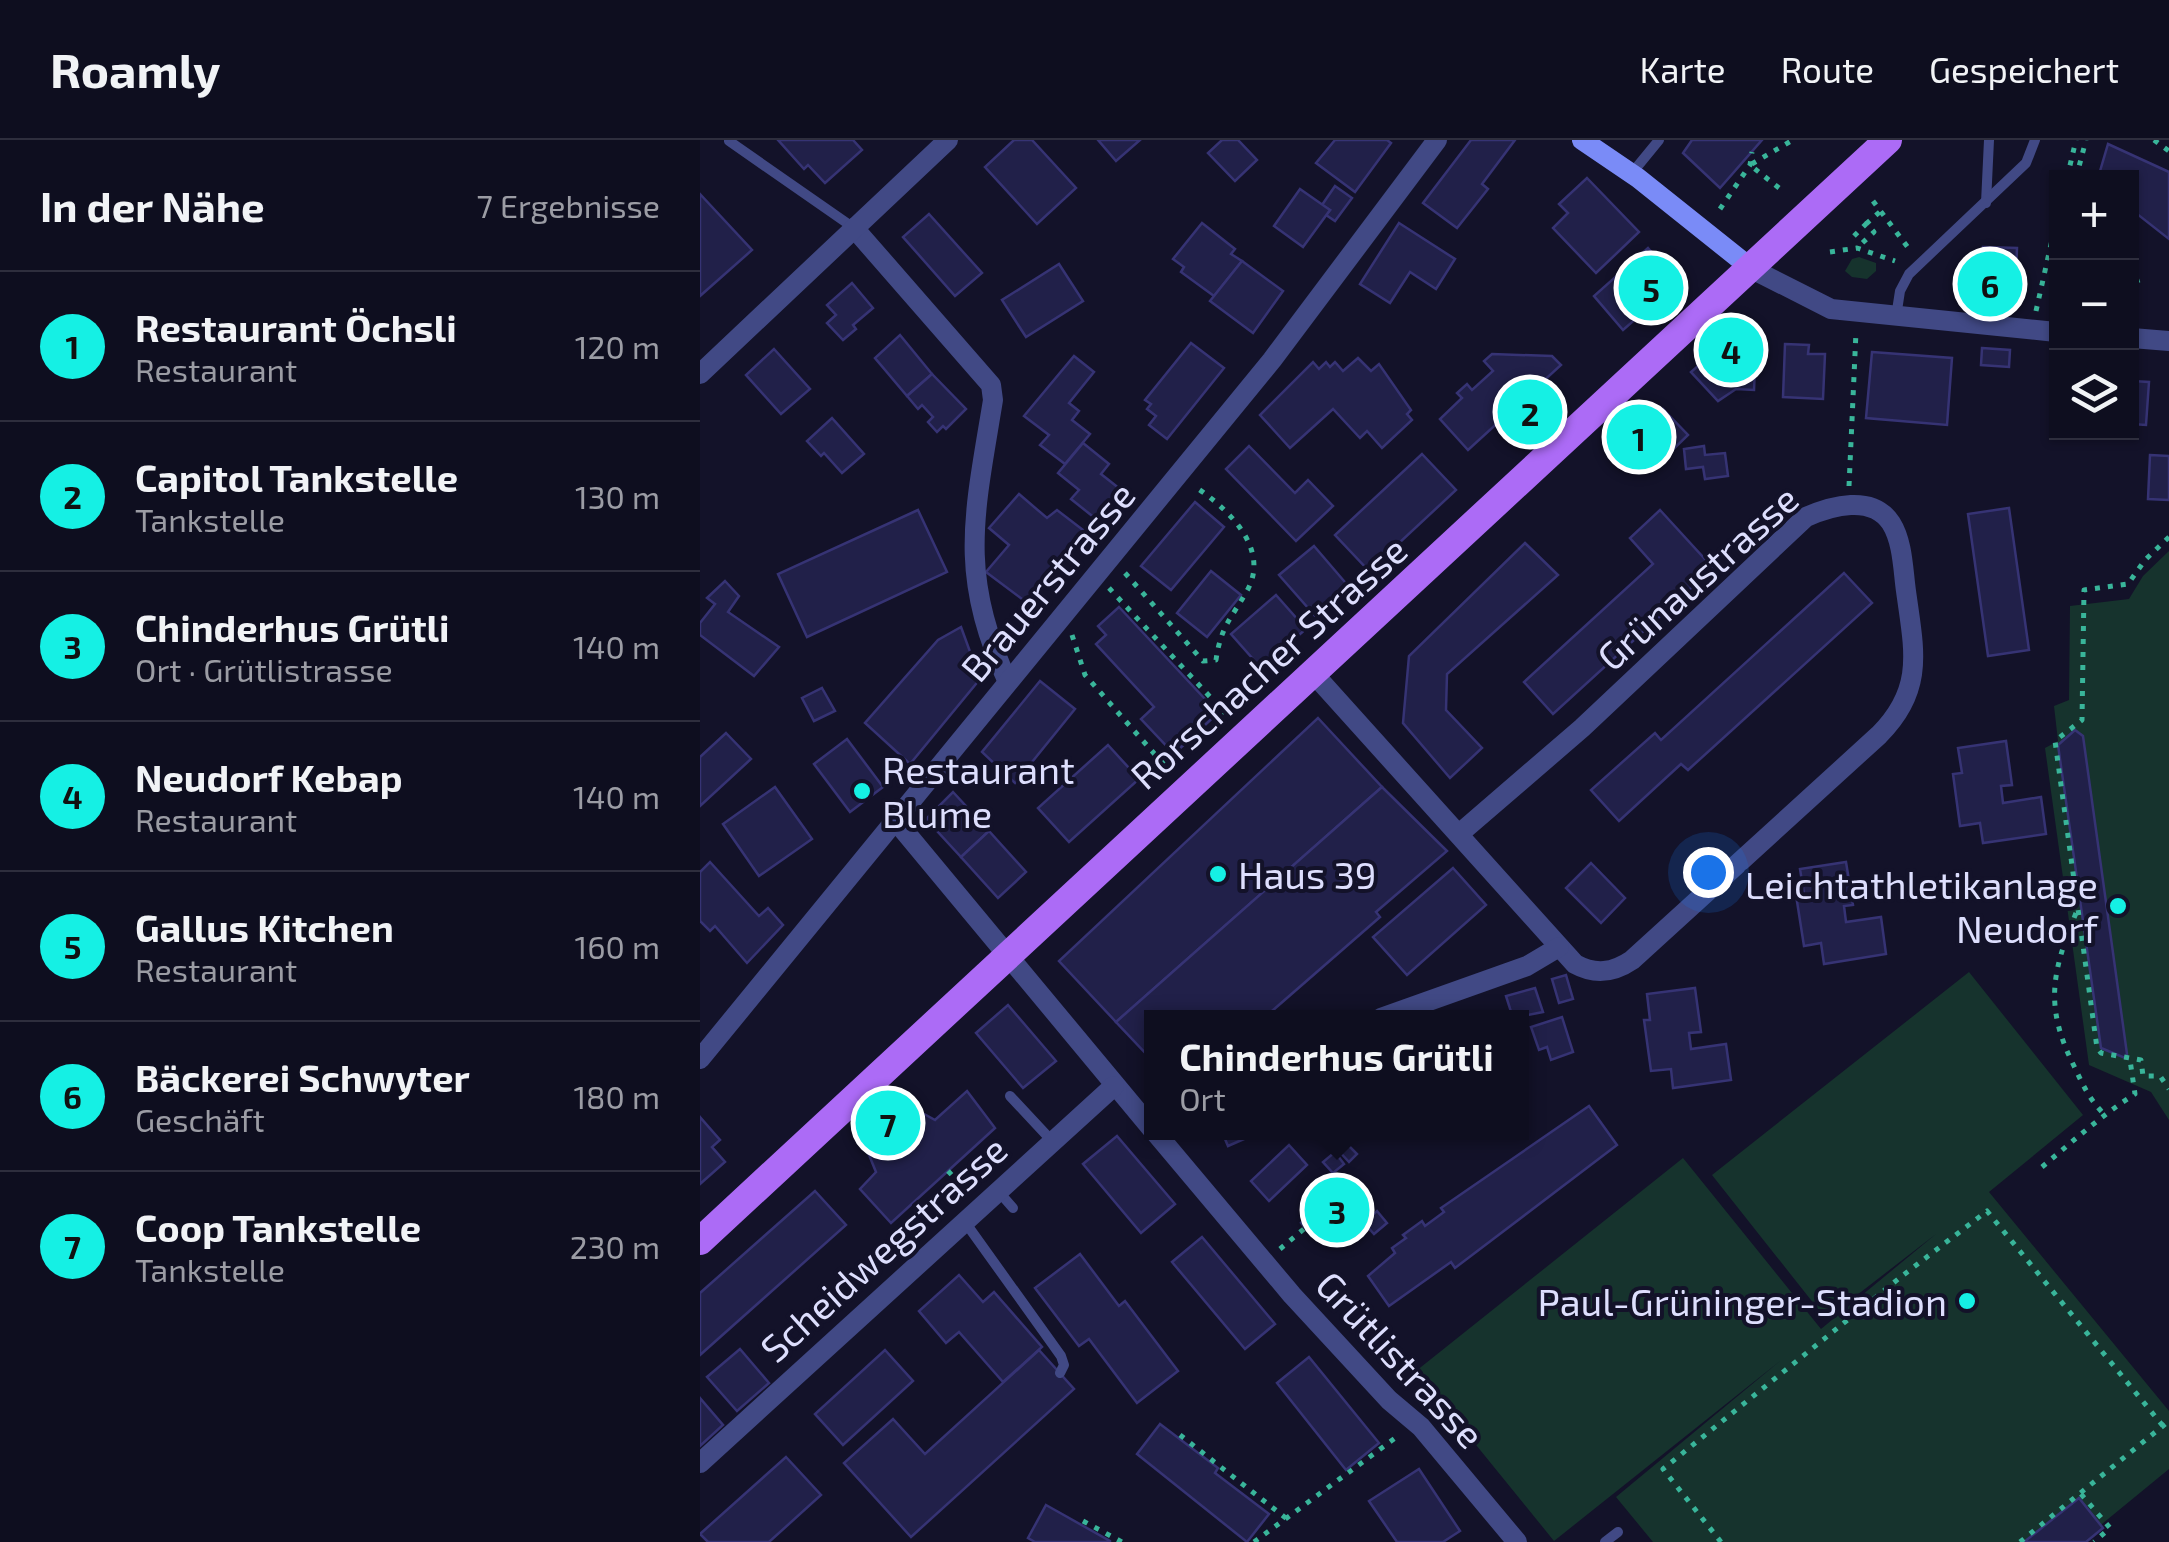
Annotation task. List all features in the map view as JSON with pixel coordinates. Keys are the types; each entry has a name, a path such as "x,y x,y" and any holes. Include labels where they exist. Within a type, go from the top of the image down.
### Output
{"main road":[{"path":"1582,140 1632,173 1752,269"},
{"name":"Rorschacher Strasse","path":"700,1241 1888,140"}],"street":[{"path":"700,374 948,140"},
{"name":"Brauerstrasse","path":"700,1059 1284,345 1437,140"},
{"path":"854,228 991,385 993,400 974,521 975,585 991,646 1008,682"},
{"path":"1752,269 1831,309 2049,331"},
{"path":"2139,339 2169,341"},
{"name":"Grünaustrasse","path":"1313,674 1575,964 1592,971 1623,966 1879,735 1901,709 1914,675 1915,655 1900,552 1892,525 1884,515 1870,508 1848,504 1830,506 1806,517 1582,728 1459,834"},
{"name":"Grütlistrasse","path":"896,821 1144,1118"},
{"path":"1403,1010 1527,966 1558,947"},
{"name":"Scheidwegstrasse","path":"700,1463 1114,1086"},
{"name":"Grütlistrasse","path":"1163,1140 1292,1294 1389,1400 1420,1427 1517,1542"}],"lane":[{"path":"1632,173 1659,140"},
{"path":"1986,204 1989,140"},
{"path":"1896,318 1900,291 1908,274 2026,163 2034,140"},
{"path":"729,141 854,228"},
{"path":"1010,1096 1053,1142"},
{"path":"999,1191 1014,1208"},
{"path":"965,1222 1061,1356 1064,1365 1060,1373"},
{"path":"1605,1542 1618,1532"}],"path":[{"path":"1720,209 1750,165 1791,140"},
{"path":"2069,170 2076,140"},
{"path":"2078,170 2086,140"},
{"path":"2154,140 2169,151"},
{"path":"1750,165 1752,152"},
{"path":"1750,165 1779,188"},
{"path":"1873,202 1909,249"},
{"path":"1854,236 1882,210"},
{"path":"1857,248 1874,232 1866,224"},
{"path":"1830,252 1857,248 1895,262"},
{"path":"2036,311 2049,253"},
{"path":"1848,504 1856,329"},
{"path":"1112,557 1202,661 1216,660 1220,632 1250,586 1255,568 1250,543 1234,519 1207,494 1178,476"},
{"path":"2169,537 2128,584 2084,590 2082,720 2055,741 2097,1048 2101,1054 2140,1060 2143,1076 2160,1076 2169,1088"},
{"path":"1097,575 1225,713"},
{"path":"1065,613 1085,675 1166,768"},
{"path":"2078,909 2062,948 2053,1006 2064,1046 2092,1102 2103,1113"},
{"path":"2042,1167 2103,1113 2135,1094 2130,1060"},
{"path":"948,1171 973,1198"},
{"path":"1721,1542 1663,1469 1987,1211 2166,1423 2020,1542"},
{"path":"1278,1251 1306,1228"},
{"path":"1254,1542 1401,1434"},
{"path":"1180,1435 1287,1519"},
{"path":"2081,1494 2110,1528 2094,1542"},
{"path":"1083,1521 1122,1542"}],"green space":[{"path":"1859,257 1876,263 1876,271 1867,279 1852,277 1845,271 1852,259"},
{"name":"Leichtathletikanlage Neudorf","path":"2169,551 2169,1120 2151,1092 2089,1065 2045,748 2058,741 2054,706 2069,700 2070,606 2129,599 2143,576"},
{"path":"1969,972 2083,1115 1989,1192 2169,1411 2169,1469 2080,1542 1653,1542 1616,1497 1780,1361 1554,1541 1416,1371 1683,1158 1821,1329 1936,1234 1826,1319 1712,1175"}],"building":[{"path":"778,140 853,140 862,150 825,183 808,165 804,169"},
{"path":"1014,140 1032,140 1076,188 1037,224 985,167"},
{"path":"1098,140 1140,140 1116,161"},
{"path":"1222,140 1238,140 1257,160 1235,181 1208,153"},
{"path":"1335,140 1391,143 1355,192 1316,163"},
{"path":"1471,140 1515,140 1482,184 1488,189 1457,228 1423,203"},
{"path":"1692,140 1762,140 1720,188 1683,153"},
{"path":"2108,144 2169,172 2169,239 2139,215 2139,170 2100,170"},
{"path":"1587,178 1639,232 1596,273 1553,228 1568,213 1559,204"},
{"path":"1335,186 1352,198 1335,221 1326,215 1330,210 1322,205"},
{"path":"1300,189 1330,210 1303,247 1274,226"},
{"path":"700,194 752,250 700,296"},
{"path":"929,214 982,273 955,296 903,237"},
{"path":"1202,223 1235,249 1231,254 1242,261 1214,296 1181,272 1184,267 1173,259"},
{"path":"1399,223 1455,259 1436,289 1410,272 1390,303 1360,284"},
{"path":"1983,247 2017,248 2015,302 1980,300 1960,289 1960,266 1983,259"},
{"path":"1648,248 1678,282 1623,330 1594,296"},
{"path":"1242,261 1283,291 1253,333 1210,301"},
{"path":"1059,264 1083,301 1026,337 1002,300"},
{"path":"852,283 873,308 843,340 827,323 836,315 827,305"},
{"path":"900,335 932,374 907,396 875,358"},
{"path":"1737,342 1756,344 1754,390 1736,389 1718,401 1691,372 1721,346"},
{"path":"1191,343 1224,368 1167,439 1149,425 1156,416 1147,409 1151,404 1145,400"},
{"path":"1785,344 1809,345 1808,354 1825,354 1823,399 1783,397"},
{"path":"1982,348 2010,350 2009,367 1981,365"},
{"path":"774,349 810,389 781,414 746,375"},
{"path":"1872,352 1952,358 1947,425 1866,418"},
{"path":"1492,354 1552,356 1561,365 1468,450 1440,419 1462,398 1457,393 1467,384 1472,390 1493,371 1484,361"},
{"path":"1074,356 1094,372 1069,403 1079,411 1072,420 1090,434 1065,464 1040,445 1049,435 1024,416"},
{"path":"1358,358 1371,371 1379,364 1411,410 1407,414 1412,420 1382,448 1367,431 1360,438 1333,409 1290,448 1260,415 1313,362 1319,369 1326,362 1330,367 1335,362 1343,371"},
{"path":"932,374 966,409 946,429 943,426 937,432 928,422 933,417 922,405 918,409 907,396"},
{"path":"2139,381 2149,382 2146,425 2139,424"},
{"path":"1535,387 1552,409 1528,431 1508,414"},
{"path":"1663,409 1688,435 1652,470 1640,458 1632,465 1612,445 1637,421 1644,428"},
{"path":"832,418 864,454 842,473 807,441"},
{"path":"1083,443 1109,464 1101,474 1120,489 1096,519 1071,499 1079,490 1058,473"},
{"path":"1249,446 1295,493 1308,480 1333,506 1296,541 1226,469"},
{"path":"1704,446 1705,455 1725,453 1728,476 1705,479 1703,467 1686,469 1684,449"},
{"path":"1422,454 1456,490 1369,571 1335,535"},
{"path":"2150,455 2169,456 2169,500 2148,499"},
{"path":"1019,494 1047,518 1057,510 1083,530 1026,602 986,572 1009,545 989,528"},
{"path":"1195,502 1224,527 1171,590 1141,566"},
{"path":"2009,508 2029,650 1988,656 1968,514"},
{"path":"918,510 947,572 807,637 778,574"},
{"path":"1660,510 1713,568 1553,714 1524,682 1653,564 1630,538"},
{"path":"1525,543 1558,575 1447,674 1446,710 1482,748 1450,778 1403,723 1409,656"},
{"path":"1314,546 1350,588 1316,617 1279,575"},
{"path":"1211,571 1241,595 1207,637 1177,613"},
{"path":"1844,573 1872,603 1688,770 1681,764 1619,821 1591,790 1655,733 1661,740"},
{"path":"725,581 739,596 728,612 779,647 754,676 700,635 700,623 715,604 707,598"},
{"path":"1276,595 1306,629 1261,668 1231,634"},
{"path":"1119,607 1218,713 1174,754 1141,719 1154,707 1096,644 1106,635 1098,626"},
{"path":"961,627 980,679 910,764 865,723 938,640"},
{"path":"1040,681 1075,709 1015,783 982,752"},
{"path":"822,688 835,711 814,721 802,698"},
{"name":"Haus 39","path":"1318,718 1382,787 1116,1022 1059,961"},
{"path":"2075,730 2083,736 2125,1058 2101,1048 2058,745"},
{"path":"726,733 751,759 700,806 700,757"},
{"path":"847,739 883,787 850,812 814,764"},
{"path":"2006,741 2012,785 2001,786 2003,803 2041,797 2046,834 1983,843 1980,823 1960,826 1953,774 1962,773 1958,748"},
{"path":"1108,745 1139,779 1069,842 1038,808"},
{"path":"775,787 812,839 759,876 723,824"},
{"path":"1382,787 1447,851 1376,912 1380,917 1273,1010 1144,1010 1144,1052 1116,1022"},
{"path":"953,792 989,831 961,857 926,819"},
{"path":"989,831 1026,872 998,898 961,857"},
{"path":"710,862 759,916 768,908 783,925 747,963 715,926 710,931 700,921 700,872"},
{"path":"1846,862 1853,905 1844,906 1846,922 1881,917 1886,954 1824,964 1821,943 1804,946 1796,895 1804,894 1800,869"},
{"path":"1591,863 1625,898 1601,923 1566,888"},
{"path":"1453,868 1486,905 1407,975 1373,937"},
{"path":"1566,975 1573,999 1559,1003 1552,979"},
{"path":"1535,988 1543,1012 1529,1015 1529,1010 1510,1010 1506,996"},
{"path":"1695,988 1701,1032 1689,1033 1691,1049 1726,1044 1731,1080 1673,1088 1671,1069 1651,1071 1644,1020 1650,1020 1647,994"},
{"path":"1008,1005 1056,1061 1023,1088 976,1033"},
{"path":"1562,1017 1573,1052 1551,1060 1547,1047 1539,1050 1531,1027"},
{"path":"967,1091 995,1128 891,1223 860,1189 876,1172 865,1145 908,1105 935,1120"},
{"path":"1589,1106 1617,1145 1455,1268 1451,1262 1389,1306 1368,1276 1395,1253 1392,1248 1406,1238 1403,1235 1422,1221 1425,1226 1444,1212 1441,1208"},
{"path":"700,1117 720,1140 712,1147 725,1162 700,1184"},
{"path":"1117,1136 1175,1204 1141,1233 1083,1164"},
{"path":"1346,1143 1357,1154 1349,1162 1338,1150"},
{"path":"1289,1145 1307,1165 1269,1201 1251,1181"},
{"path":"1335,1152 1344,1164 1333,1173 1323,1162"},
{"path":"1341,1181 1367,1210 1335,1238 1323,1223 1310,1234 1301,1223 1312,1213 1308,1209"},
{"path":"815,1191 846,1225 700,1355 700,1293"},
{"path":"1377,1211 1387,1223 1374,1234 1364,1223"},
{"path":"1202,1237 1275,1324 1245,1349 1172,1262"},
{"path":"1080,1254 1119,1306 1125,1301 1178,1371 1137,1403 1089,1339 1079,1346 1035,1288"},
{"path":"959,1275 983,1302 994,1292 1042,1347 1003,1382 959,1332 946,1343 919,1311"},
{"path":"740,1349 769,1383 737,1411 707,1377"},
{"path":"885,1350 913,1381 843,1445 815,1414"},
{"path":"1039,1350 1074,1389 911,1537 844,1463 893,1419 925,1454"},
{"path":"1309,1357 1379,1443 1346,1470 1277,1383"},
{"path":"700,1398 723,1425 700,1446"},
{"path":"1160,1424 1269,1514 1247,1542 1137,1454"},
{"path":"786,1457 821,1495 769,1542 708,1542 700,1534"},
{"path":"1419,1469 1460,1531 1443,1542 1397,1542 1369,1501"},
{"path":"2079,1498 2103,1528 2086,1542 2024,1542"},
{"path":"1046,1505 1110,1542 1035,1542 1028,1538"}],"place":[{"name":"Bäckerei Schwyter","path":"1990,284"},
{"name":"Gallus Kitchen","path":"1651,288"},
{"name":"Neudorf Kebap","path":"1731,350"},
{"name":"Capitol Tankstelle","path":"1530,412"},
{"name":"Restaurant Öchsli","path":"1639,437"},
{"name":"Restaurant Blume","path":"862,791"},
{"name":"Haus 39","path":"1218,874"},
{"name":"Leichtathletikanlage Neudorf","path":"2118,906"},
{"name":"Coop Tankstelle","path":"888,1123"},
{"name":"Chinderhus Grütli","path":"1337,1210"},
{"name":"Paul-Grüninger-Stadion","path":"1967,1301"}]}
